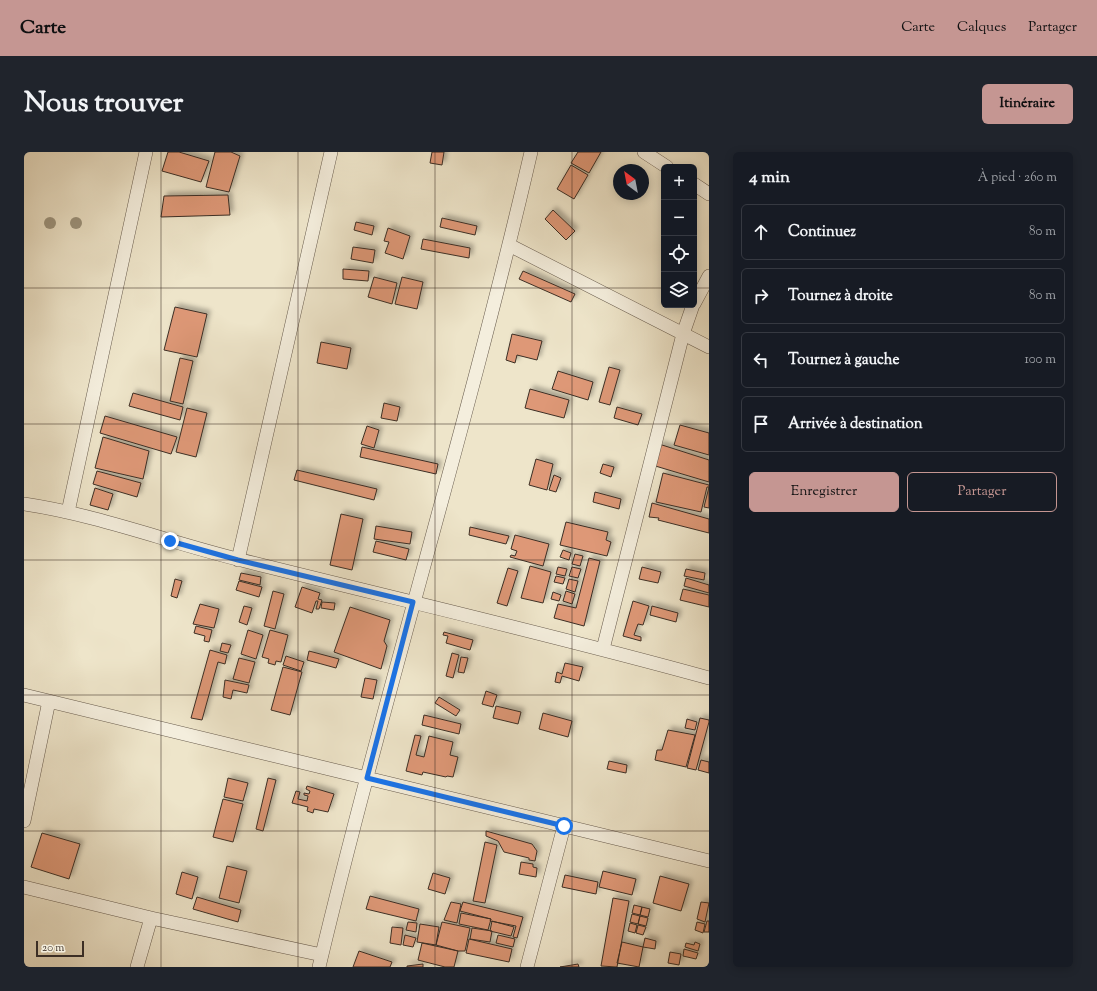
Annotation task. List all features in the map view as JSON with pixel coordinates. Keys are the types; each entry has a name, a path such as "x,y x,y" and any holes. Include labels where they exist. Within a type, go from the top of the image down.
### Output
{"street":[{"path":"68,512 146,152"},
{"path":"238,560 331,152"},
{"path":"24,888 151,918 320,961 413,602 509,245 531,152"},
{"path":"644,152 663,164"},
{"path":"697,186 709,194"},
{"path":"509,245 709,347"},
{"path":"697,298 709,276"},
{"path":"603,649 683,334 693,308"},
{"path":"24,504 68,512 238,560 603,649 709,678"},
{"path":"24,695 709,861"},
{"path":"24,821 49,701"},
{"path":"527,967 564,826"},
{"path":"137,967 151,918"}],"building":[{"path":"168,152 179,152 209,161 201,182 162,171"},
{"path":"215,152 231,152 240,156 229,192 206,187"},
{"path":"432,152 444,152 442,165 430,163"},
{"path":"578,152 601,152 589,173 571,163"},
{"path":"571,165 588,175 574,199 557,189"},
{"path":"228,195 230,215 161,217 164,196"},
{"path":"553,210 575,231 566,240 545,219"},
{"path":"442,218 477,226 475,235 440,227"},
{"path":"356,222 374,226 372,235 354,230"},
{"path":"388,228 410,236 403,259 385,253 389,242 384,241"},
{"path":"423,239 470,248 469,258 421,249"},
{"path":"353,247 375,250 373,263 351,259"},
{"path":"343,269 369,271 368,281 343,279"},
{"path":"523,271 575,294 571,302 519,279"},
{"path":"374,277 397,283 392,304 368,297"},
{"path":"402,277 423,282 417,309 395,304"},
{"path":"175,307 207,314 197,357 164,350"},
{"path":"512,334 542,341 537,360 517,355 515,363 506,360"},
{"path":"321,342 351,348 347,369 317,363"},
{"path":"180,358 193,361 183,404 170,401"},
{"path":"609,367 620,370 610,405 599,402"},
{"path":"558,371 593,382 588,400 552,389"},
{"path":"530,389 569,400 564,418 525,408"},
{"path":"133,393 183,407 180,420 129,406"},
{"path":"384,403 400,407 397,421 381,418"},
{"path":"617,407 642,414 638,425 614,418"},
{"path":"187,408 207,413 196,457 176,452"},
{"path":"105,416 177,437 171,454 100,433"},
{"path":"680,425 709,433 709,455 674,445"},
{"path":"367,426 379,430 374,448 361,444"},
{"path":"103,437 149,451 143,479 95,468"},
{"path":"659,444 709,460 709,482 652,465"},
{"path":"362,447 438,464 436,474 360,457"},
{"path":"536,459 553,464 547,490 529,485"},
{"path":"603,464 614,467 611,477 600,473"},
{"path":"297,470 377,489 374,500 294,480"},
{"path":"97,471 141,483 137,497 93,484"},
{"path":"663,473 709,485 709,487 707,487 701,512 656,502"},
{"path":"554,475 561,478 556,492 549,490"},
{"path":"709,487 709,508 704,507"},
{"path":"95,488 113,494 108,510 90,505"},
{"path":"595,492 621,499 619,509 593,502"},
{"path":"652,503 709,519 709,533 658,520 659,518 649,517"},
{"path":"341,514 363,519 352,570 330,565"},
{"path":"566,522 608,532 606,540 611,542 607,556 560,545"},
{"path":"376,526 412,532 410,544 374,539"},
{"path":"470,527 509,536 506,544 469,535"},
{"path":"515,535 549,544 543,566 510,557 511,555 515,556 517,551 511,549"},
{"path":"376,541 409,549 406,560 373,552"},
{"path":"563,550 571,553 569,560 560,557"},
{"path":"575,554 583,556 580,566 572,564"},
{"path":"589,558 600,561 584,626 554,618 558,604 576,608"},
{"path":"530,566 551,572 543,603 521,598"},
{"path":"558,567 567,569 565,576 556,574"},
{"path":"572,567 581,569 578,578 569,576"},
{"path":"642,567 661,572 658,583 639,579"},
{"path":"508,568 518,571 507,606 497,603"},
{"path":"686,569 705,573 704,580 684,576"},
{"path":"241,573 261,577 260,585 239,580"},
{"path":"556,576 565,578 563,584 554,582"},
{"path":"686,578 709,585 709,593 684,586"},
{"path":"175,579 182,581 177,598 171,596"},
{"path":"569,579 578,581 575,592 566,589"},
{"path":"239,581 262,587 259,597 236,590"},
{"path":"302,587 320,593 318,599 322,600 319,609 316,609 318,601 316,601 312,613 295,607"},
{"path":"683,589 709,595 709,607 680,600"},
{"path":"273,591 284,594 275,629 264,626"},
{"path":"566,591 575,594 572,604 563,601"},
{"path":"553,592 561,595 559,601 551,599"},
{"path":"633,601 649,606 643,625 638,624 634,635 641,637 641,641 623,636"},
{"path":"322,602 335,603 334,610 321,608"},
{"path":"200,604 219,609 214,628 193,624"},
{"path":"244,606 252,608 247,625 239,622"},
{"path":"652,606 678,613 676,622 650,615"},
{"path":"350,607 390,620 384,641 387,646 381,669 334,652"},
{"path":"196,626 212,630 209,642 204,641 205,636 194,633"},
{"path":"248,630 263,635 256,659 241,654"},
{"path":"270,630 288,635 281,662 276,661 275,665 268,663 269,659 262,657"},
{"path":"444,632 473,640 470,650 446,643 448,636 443,635"},
{"path":"222,643 231,645 228,653 220,651"},
{"path":"210,650 227,655 225,664 218,662 202,720 191,718"},
{"path":"309,651 339,659 336,668 307,660"},
{"path":"452,653 459,655 453,678 446,676"},
{"path":"286,656 304,662 301,671 283,665"},
{"path":"461,657 468,658 464,673 458,672"},
{"path":"239,658 255,662 249,683 233,679"},
{"path":"565,663 583,667 579,681 562,676 560,683 555,682 557,672 562,674"},
{"path":"283,667 302,672 290,715 271,710"},
{"path":"365,678 377,680 373,699 361,697"},
{"path":"225,680 249,685 247,693 233,690 231,699 223,697"},
{"path":"486,691 497,695 493,707 482,704"},
{"path":"439,697 460,710 456,716 435,703"},
{"path":"496,706 521,712 518,724 493,718"},
{"path":"543,713 572,721 568,737 539,729"},
{"path":"424,715 461,724 459,734 422,725"},
{"path":"700,718 709,720 709,722 696,770 687,768"},
{"path":"687,719 697,722 695,730 685,728"},
{"path":"668,730 695,735 686,767 655,760 657,750 662,750"},
{"path":"415,735 421,736 416,755 424,757 429,736 453,742 450,755 458,757 453,777 423,772 422,775 406,771"},
{"path":"701,760 709,762 709,773 698,770"},
{"path":"609,761 627,765 626,773 607,769"},
{"path":"228,778 248,783 243,801 224,797"},
{"path":"268,778 276,780 263,831 256,829"},
{"path":"307,786 334,794 328,812 314,809 313,813 307,811 308,807 292,803 296,791 300,792 298,799 307,801 308,796 304,795 304,793 309,794 310,791 306,789"},
{"path":"223,799 243,804 233,842 213,837"},
{"path":"486,831 532,844 537,851 535,861 529,860 529,858 504,852 498,841 486,836"},
{"path":"42,833 80,844 69,879 31,867"},
{"path":"485,842 497,845 485,903 473,901"},
{"path":"521,862 533,864 533,867 537,868 536,877 519,874"},
{"path":"227,866 247,871 239,903 219,898"},
{"path":"603,871 636,879 632,895 599,887"},
{"path":"182,872 198,877 192,899 176,894"},
{"path":"433,873 450,878 445,894 428,889"},
{"path":"565,875 598,882 596,894 562,887"},
{"path":"660,876 689,884 681,911 653,903"},
{"path":"370,896 419,909 416,921 366,909"},
{"path":"197,897 241,910 238,922 193,909"},
{"path":"613,898 629,901 617,967 601,966"},
{"path":"451,902 461,904 457,923 444,920"},
{"path":"463,902 523,917 517,938 513,937 516,926 490,921 491,919 460,911"},
{"path":"701,902 709,903 705,922 697,919"},
{"path":"634,905 642,907 640,915 632,913"},
{"path":"642,907 650,909 648,917 640,915"},
{"path":"461,913 491,919 488,930 459,924"},
{"path":"632,914 640,916 638,924 630,922"},
{"path":"640,916 648,918 646,926 638,924"},
{"path":"492,921 514,927 511,936 490,931"},
{"path":"707,921 709,921 709,932 704,932"},
{"path":"408,922 417,923 416,932 406,930"},
{"path":"442,922 470,928 465,951 458,951 436,945"},
{"path":"697,922 705,924 703,933 695,930"},
{"path":"630,923 637,925 635,933 628,931"},
{"path":"420,924 439,927 436,945 417,942"},
{"path":"638,925 646,927 643,935 636,933"},
{"path":"392,927 403,928 401,945 390,943"},
{"path":"472,928 492,931 490,942 470,939"},
{"path":"405,935 416,938 413,947 403,945"},
{"path":"498,935 515,939 513,947 496,943"},
{"path":"645,938 656,941 655,949 643,947"},
{"path":"469,939 512,949 509,962 466,953"},
{"path":"622,942 643,947 639,967 617,963"},
{"path":"695,942 700,944 698,951 685,947 686,943 694,945"},
{"path":"422,943 458,951 454,967 445,967 418,960"},
{"path":"684,949 698,953 696,959 683,956"},
{"path":"359,951 392,962 390,967 353,967"},
{"path":"670,952 681,954 679,965 668,963"},
{"path":"423,964 423,967 407,967 407,966"},
{"path":"578,964 579,967 560,967"}],"route":[{"path":"170,541 238,560 413,602 367,778 564,826"}]}
